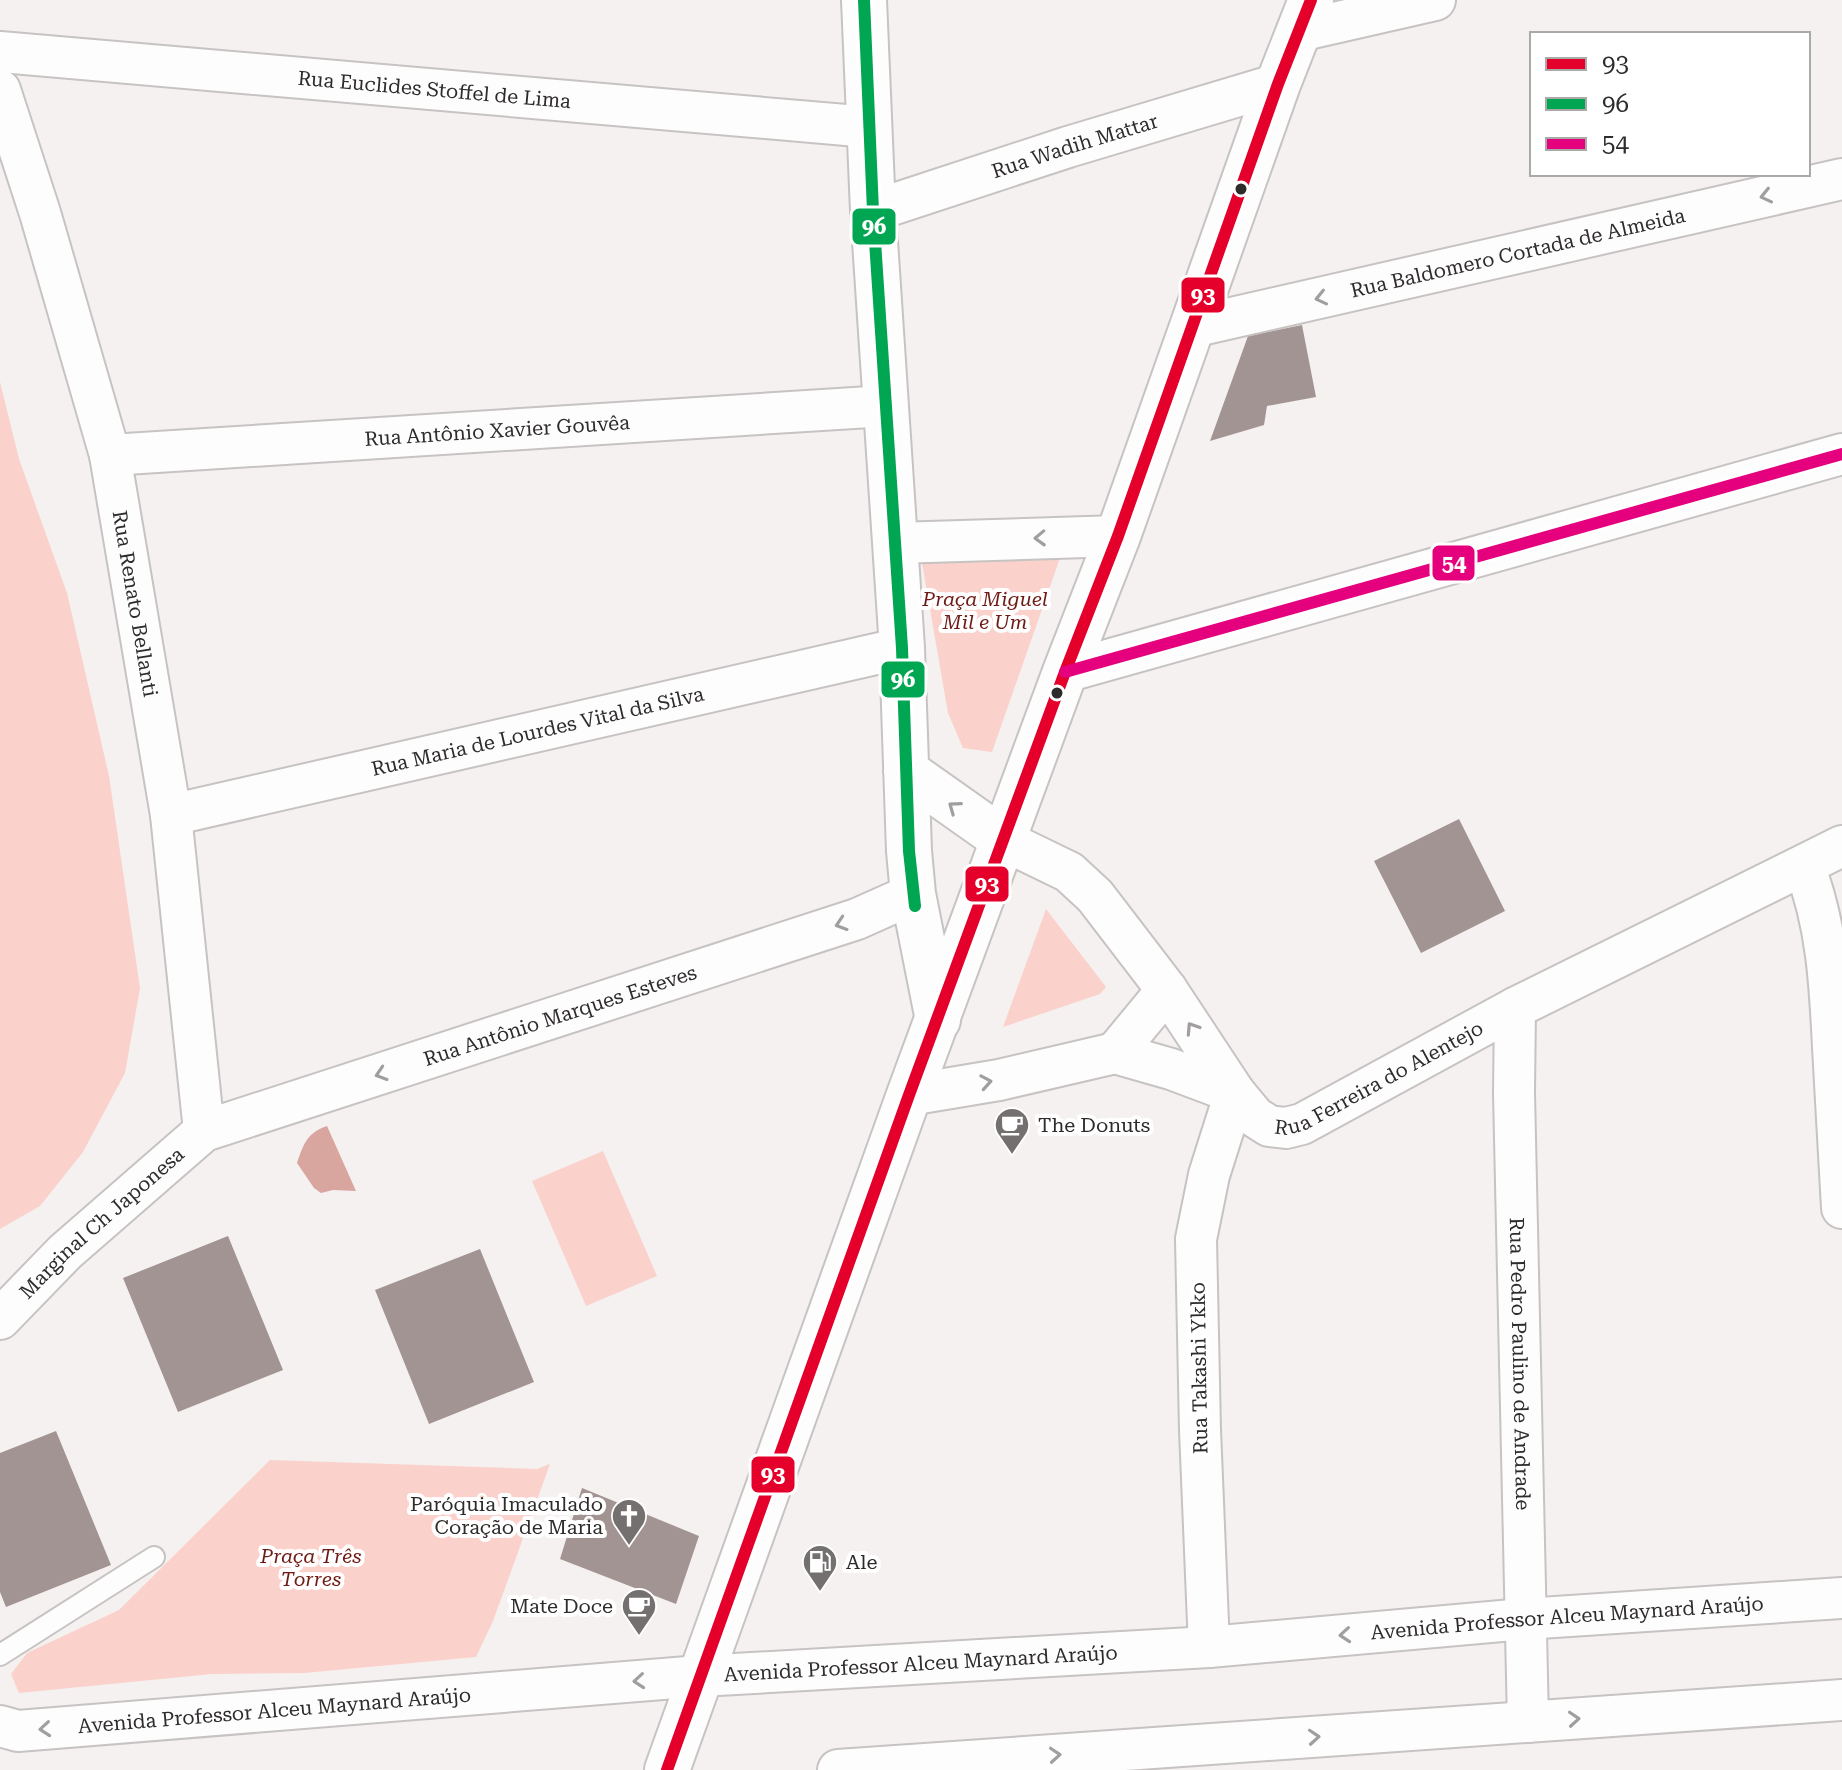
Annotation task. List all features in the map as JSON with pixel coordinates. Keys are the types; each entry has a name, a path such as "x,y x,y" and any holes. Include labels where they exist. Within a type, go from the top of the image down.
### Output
{"street":[{"path":"864,0 873,211 902,648 913,894 938,1020"},
{"path":"667,1770 909,1095 1118,536 1305,16 1435,0"},
{"name":"Rua Euclides Stoffel de Lima","path":"0,52 869,127"},
{"name":"Rua Wadih Mattar","path":"873,211 1068,147 1278,84"},
{"name":"Rua Renato Bellanti","path":"0,90 40,213 110,455 171,815 204,1131"},
{"name":"Rua Baldomero Cortada de Almeida","path":"1192,327 1842,179"},
{"name":"Rua Antônio Xavier Gouvêa","path":"110,455 886,406"},
{"path":"1065,672 1842,454"},
{"path":"895,543 1118,536"},
{"name":"Rua Maria de Lourdes Vital da Silva","path":"171,815 902,648"},
{"path":"906,771 1005,841"},
{"name":"Rua Ferreira do Alentejo","path":"1005,841 1069,872 1095,896 1167,990 1235,1093 1255,1117 1269,1126 1286,1128 1302,1124 1515,1008 1842,846"},
{"path":"1804,866 1815,894 1828,973 1842,1208"},
{"name":"Rua Antônio Marques Esteves","path":"204,1131 857,919 913,894"},
{"path":"1115,1053 1167,990"},
{"name":"Rua Pedro Paulino de Andrade","path":"1515,1008 1514,1109 1528,1722"},
{"path":"909,1095 999,1080 1115,1053 1171,1069 1235,1093"},
{"name":"Rua Takashi Ykko","path":"1209,1647 1196,1239 1209,1175 1235,1093"},
{"name":"Marginal Ch Japonesa","path":"0,1319 65,1252 204,1131"},
{"name":"Avenida Professor Alceu Maynard Araújo","path":"0,1726 18,1731 700,1676 1209,1647 1524,1619 1842,1598"},
{"path":"838,1770 1842,1700"}],"lane":[{"path":"0,1655 154,1557"}],"green space":[{"path":"0,382 19,459 67,593 109,776 140,988 125,1073 83,1152 40,1206 0,1229"},
{"name":"Praça Miguel Mil e Um","path":"1061,555 992,752 963,748 948,713 921,557"},
{"path":"1046,909 1106,987 1100,994 1003,1027"},
{"path":"603,1151 657,1276 586,1306 532,1181"},
{"name":"Praça Três Torres","path":"270,1460 537,1469 550,1464 493,1621 476,1657 304,1673 212,1674 19,1693 11,1674 27,1653 119,1610"}],"shaded area":[{"path":"327,1126 356,1191 321,1193 297,1163 307,1140"}],"building":[{"path":"1302,325 1316,397 1267,406 1264,425 1210,441 1248,336"},
{"path":"1459,819 1505,911 1421,953 1374,861"},
{"path":"228,1236 283,1370 178,1412 123,1278"},
{"path":"480,1249 534,1382 429,1424 375,1290"},
{"path":"56,1431 111,1565 6,1607 0,1592 0,1453"},
{"name":"Paróquia Imaculado Coração de Maria","path":"582,1488 699,1536 676,1604 560,1559"}],"transit line":[{"name":"96","path":"864,0 873,211 902,648 909,851 915,906"},
{"name":"93","path":"667,1770 909,1095 1118,536 1278,84 1311,0"},
{"name":"54","path":"1065,672 1842,454"}],"place":[{"name":"The Donuts","path":"1012,1156"},
{"name":"Paróquia Imaculado Coração de Maria","path":"629,1547"},
{"name":"Ale","path":"820,1593"},
{"name":"Mate Doce","path":"639,1637"}]}
